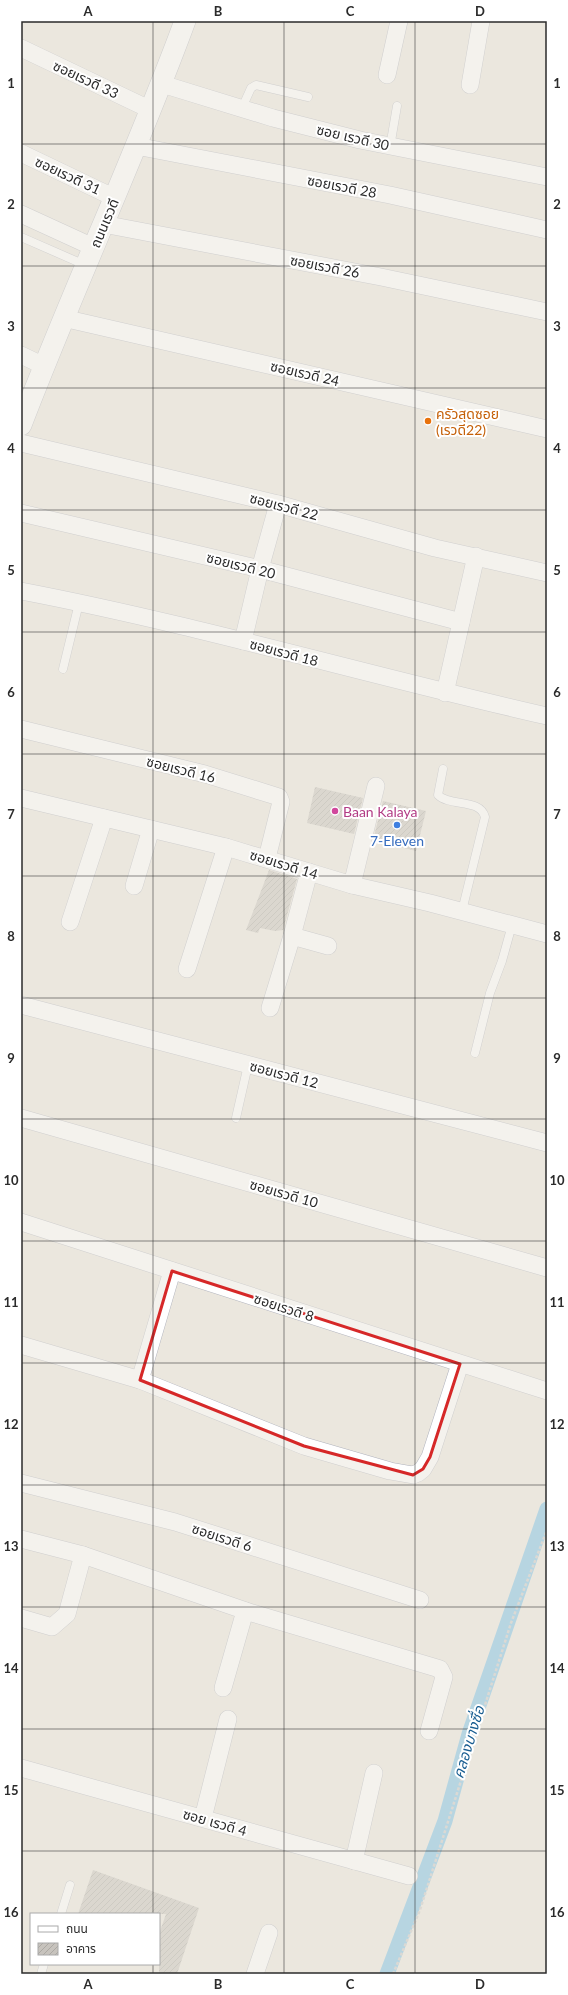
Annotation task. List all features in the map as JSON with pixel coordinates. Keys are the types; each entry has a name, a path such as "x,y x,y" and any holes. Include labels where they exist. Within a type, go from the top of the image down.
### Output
{"street":[{"name":"ถนนเรวดี","path":"21,425 63,318 162,84 185,21"},
{"path":"387,75 398,21"},
{"path":"470,85 481,21"},
{"name":"ซอยเรวดี 33","path":"21,48 151,110"},
{"name":"ซอย เรวดี 30","path":"162,84 242,108 360,140 547,177"},
{"name":"ซอยเรวดี 28","path":"136,146 390,195 547,230"},
{"name":"ซอยเรวดี 31","path":"21,153 115,198"},
{"path":"21,214 89,257"},
{"name":"ซอยเรวดี 26","path":"103,224 381,277 547,312"},
{"name":"ซอยเรวดี 24","path":"63,318 547,428"},
{"path":"21,355 44,366"},
{"name":"ซอยเรวดี 22","path":"21,443 278,504 435,548 547,573"},
{"path":"242,641 278,504"},
{"name":"ซอยเรวดี 20","path":"21,513 260,569 460,622"},
{"path":"445,693 476,556"},
{"name":"ซอยเรวดี 18","path":"21,590 242,641 445,693 547,716"},
{"name":"ซอยเรวดี 16","path":"21,729 205,774 279,797 280,802 267,858"},
{"path":"352,885 376,786"},
{"name":"ซอยเรวดี 14","path":"21,798 226,847 267,858 352,885 462,911 547,934"},
{"path":"70,922 104,818"},
{"path":"134,886 151,829"},
{"path":"187,969 226,847"},
{"path":"270,1008 292,936 309,872"},
{"path":"292,936 328,946"},
{"name":"ซอยเรวดี 12","path":"21,1005 547,1143"},
{"name":"ซอยเรวดี 10","path":"21,1118 547,1268"},
{"name":"ซอยเรวดี 8","path":"21,1222 547,1391"},
{"path":"140,1380 172,1271"},
{"path":"21,1345 140,1380 304,1446 390,1471 413,1474 418,1474 423,1470 430,1457 460,1364"},
{"name":"ซอยเรวดี 6","path":"21,1483 175,1522 420,1600"},
{"path":"21,1539 83,1555 245,1611 440,1669 444,1677 429,1732"},
{"path":"21,1618 52,1627 60,1622 67,1614 83,1555"},
{"path":"223,1688 245,1611"},
{"path":"203,1818 228,1719"},
{"name":"ซอย เรวดี 4","path":"21,1768 409,1876"},
{"path":"354,1861 374,1773"},
{"path":"255,1974 269,1933"}],"lane":[{"path":"242,108 251,88 256,84 308,97"},
{"path":"390,146 397,106"},
{"path":"21,237 89,257"},
{"path":"63,669 79,603"},
{"path":"443,769 438,795 449,802 479,808 484,812 485,817 462,911"},
{"path":"475,1053 490,993 502,961 512,925"},
{"path":"236,1118 248,1064"},
{"path":"61,1913 70,1884"}],"path":[{"path":"393,1974 420,1910 511,1623 547,1530"}],"highlighted area":[{"path":"172,1271 460,1364 430,1457 423,1469 413,1475 304,1446 140,1380"}],"building":[{"name":"Baan Kalaya","path":"315,787 363,798 354,834 307,823"},
{"name":"7-Eleven","path":"383,801 426,811 416,851 373,840"},
{"path":"269,870 297,879 283,930 275,931 260,928 258,933 246,930"},
{"path":"93,1870 199,1908 177,1974 159,1974 160,1931 166,1914 78,1913"}],"waterway":[{"name":"คลองบางซื่อ","path":"387,1974 445,1821 469,1734 547,1509"}],"place":[{"name":"ครัวสุดซอย (เรวดี22)","path":"428,421"},
{"name":"Baan Kalaya","path":"335,811"},
{"name":"7-Eleven","path":"397,825"}]}
